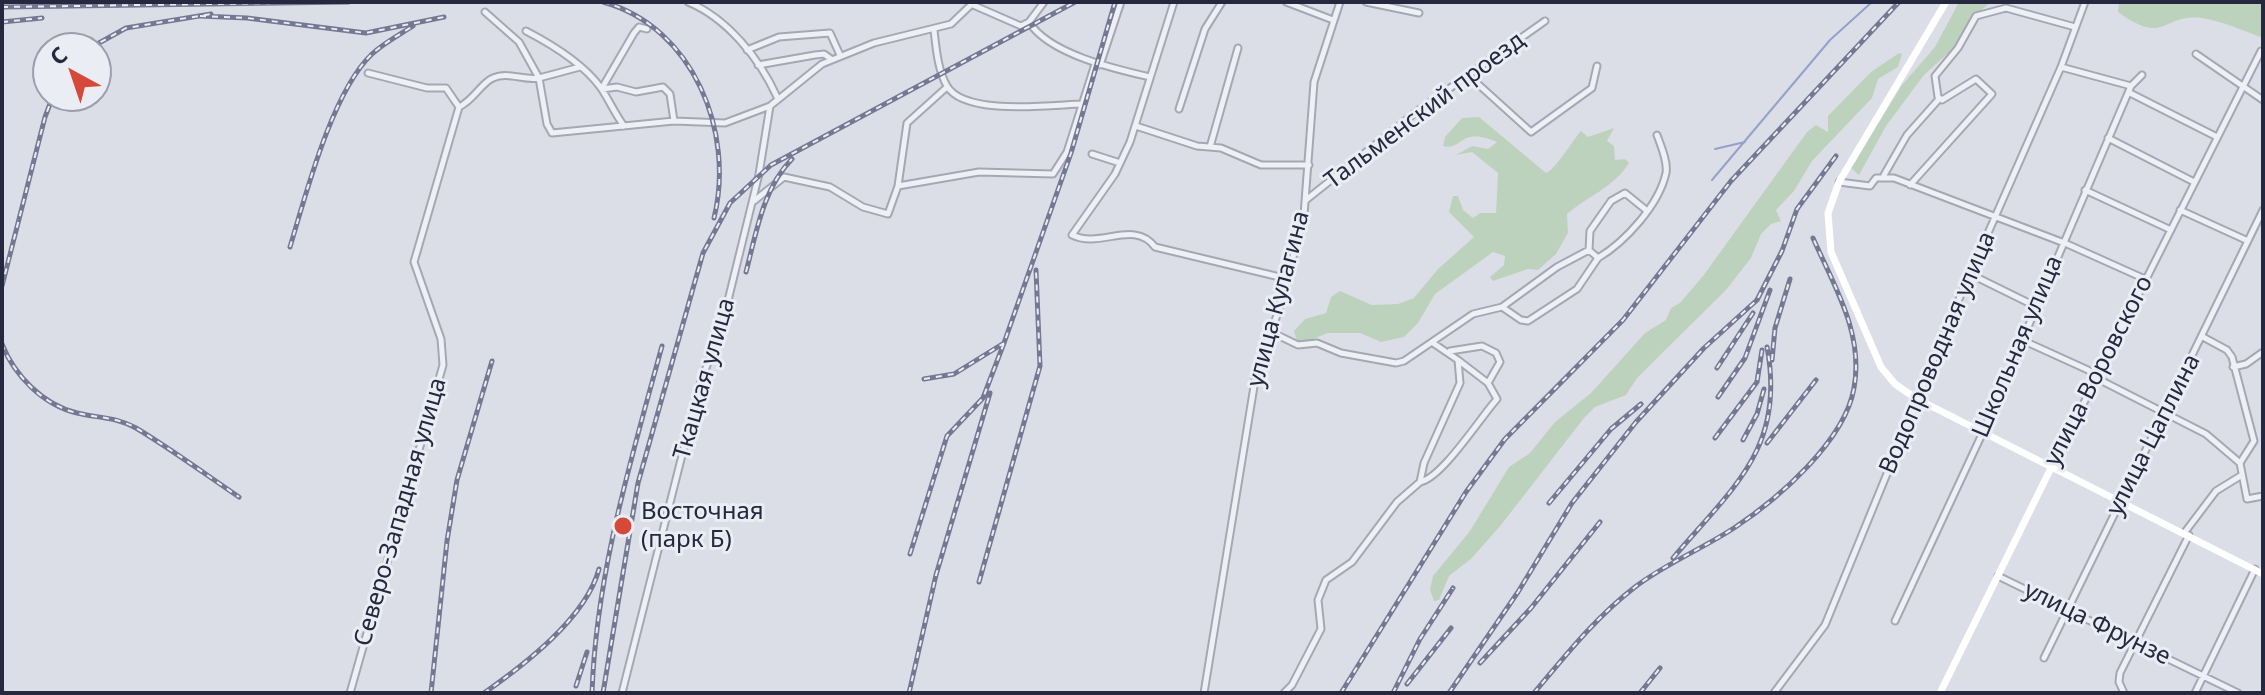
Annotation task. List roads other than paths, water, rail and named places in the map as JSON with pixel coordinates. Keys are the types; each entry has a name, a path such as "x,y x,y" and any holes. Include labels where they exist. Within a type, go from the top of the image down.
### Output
{"main road":[{"path":"1946,2 1839,182 1828,213 1831,252 1881,367 1895,384 1917,399 2263,574"},
{"name":"улица Воровского","path":"1940,693 2052,466"}],"street":[{"path":"485,12 526,50 539,78 547,124 552,133 674,121 725,123 770,106 777,97 831,59 874,43 951,24 974,3 1021,26 1029,22 1044,2"},
{"path":"898,186 979,172 1053,174 1062,165 1081,104 1121,2"},
{"path":"1174,2 1136,126 1120,163 1073,230 1074,237 1099,241 1112,239 1118,234 1135,234 1149,239 1155,247 1288,279"},
{"path":"1179,109 1205,29 1222,2"},
{"path":"1286,2 1333,20"},
{"name":"улица Кулагина","path":"1204,693 1257,368 1288,279 1305,201 1314,82 1340,2"},
{"path":"1366,2 1419,13"},
{"name":"Водопроводная улица","path":"1774,693 1825,625 1917,399 2061,67 2085,2"},
{"path":"691,3 731,32 758,65 777,97"},
{"path":"1939,99 1935,76 1979,15 2006,8 2075,27"},
{"name":"Тальменский проезд","path":"1305,201 1468,75 1545,21"},
{"path":"1029,22 1037,33 1097,65 1150,77"},
{"path":"602,89 634,33 639,27 647,29"},
{"path":"934,30 947,87 959,98 974,103 1081,104"},
{"path":"526,31 580,67 602,89 624,126"},
{"path":"747,50 779,37 830,33 840,55"},
{"path":"1210,147 1238,48"},
{"name":"улица Воровского","path":"2052,466 2261,51"},
{"path":"758,65 824,54 831,59"},
{"path":"2196,54 2263,100"},
{"path":"1468,75 1531,132 1592,88 1597,66"},
{"path":"368,73 427,88 446,88 459,107 479,94 492,78 539,78 580,67"},
{"path":"2061,67 2131,89 2217,137"},
{"name":"Школьная улица","path":"1895,621 1983,432 2108,138 2131,89 2142,75"},
{"path":"1839,182 1870,186 1884,175 1907,135 1939,99 1976,79 1992,94 1910,185"},
{"path":"602,89 617,87 636,92 663,87 670,94 674,121"},
{"path":"751,205 759,194 784,177 830,187 863,207 888,214 898,186 907,123 947,87"},
{"name":"Ткацкая улица","path":"622,693 696,399 722,325 751,205 770,106"},
{"name":"Северо-Западная улица","path":"350,693 443,365 441,339 414,258 459,107"},
{"path":"1136,126 1155,135 1210,147 1261,165 1309,165"},
{"path":"1502,307 1521,320 1528,321 1577,289 1598,258 1613,248 1646,210 1666,171 1657,135"},
{"path":"2108,138 2194,182"},
{"path":"1092,154 1120,163"},
{"path":"1884,175 2063,243 2145,279"},
{"path":"2085,190 2171,230"},
{"path":"1589,250 1590,231 1616,197 1628,194 1646,210"},
{"path":"2180,210 2248,241"},
{"name":"улица Цаплина","path":"2044,658 2263,210"},
{"path":"1589,250 1598,258"},
{"path":"1271,332 1298,345 1317,343 1341,353 1396,363 1433,343 1473,314 1502,307 1557,267 1589,250"},
{"path":"1970,274 2035,306"},
{"path":"2203,337 2227,350 2233,367 2254,441 2240,463"},
{"path":"2022,340 2206,434 2240,463 2247,499 2263,496"},
{"path":"1284,693 1292,685 1321,629 1318,600 1326,580 1352,562 1397,502 1420,482 1431,478 1497,399 1488,383 1449,351 1433,343"},
{"path":"1449,351 1482,346 1496,353 1499,366 1488,383"},
{"path":"2233,367 2246,364 2263,352"},
{"path":"1420,482 1424,463 1460,383 1458,360"},
{"path":"2124,693 2120,673 2187,533 2216,491 2242,475"},
{"path":"2195,693 2255,568"},
{"name":"улица Фрунзе","path":"1998,576 2238,693"}],"waterway":[{"path":"1712,180 1830,40 1872,2"},
{"path":"1715,149 1745,142"}],"railway":[{"path":"2,7 349,2"},
{"path":"603,2 635,15 662,34 684,59 700,88 712,119 718,152 719,185 714,218"},
{"path":"603,693 638,483 703,253 730,203 771,165 1075,2"},
{"path":"910,554 947,436 983,398 1004,343 1071,153 1115,2"},
{"path":"1341,693 1466,492 1505,439 1623,320 1731,181 1899,2"},
{"path":"112,36 126,28 211,14"},
{"path":"200,16 247,18 366,33 444,17"},
{"path":"2,22 42,18"},
{"path":"290,247 312,173 345,93 372,54 413,26"},
{"path":"2,286 47,112"},
{"path":"1449,693 1518,592 1572,503 1636,422 1704,348 1757,300 1782,251 1797,209 1836,156"},
{"path":"746,272 767,197 792,159"},
{"path":"1534,693 1620,599 1671,564 1734,528 1770,501 1807,467 1838,428 1854,388 1855,348 1845,310 1813,238"},
{"path":"979,582 1040,366 1036,270"},
{"path":"1772,360 1775,328 1790,279"},
{"path":"1718,397 1745,358 1770,290"},
{"path":"1717,368 1753,313"},
{"path":"924,379 954,374 1004,343"},
{"path":"2,344 14,367 41,396 77,413 129,424 239,497"},
{"path":"592,693 600,605 608,561 627,475 662,346"},
{"path":"1673,558 1750,464 1769,413 1771,382 1767,347"},
{"path":"1715,438 1757,382 1762,350"},
{"path":"431,693 447,541 457,480 492,361"},
{"path":"1767,443 1816,380"},
{"path":"1743,440 1757,414 1764,389"},
{"path":"909,693 936,575 990,393"},
{"path":"1549,503 1611,429 1641,404"},
{"path":"1480,663 1531,608 1600,522"},
{"path":"484,693 552,639 581,605 599,569"},
{"path":"1393,693 1420,639 1453,588"},
{"path":"1407,684 1451,628"},
{"path":"576,686 587,652"},
{"path":"1640,693 1660,668"}],"place":[{"name":"Восточная (парк Б)","path":"623,526"}]}
